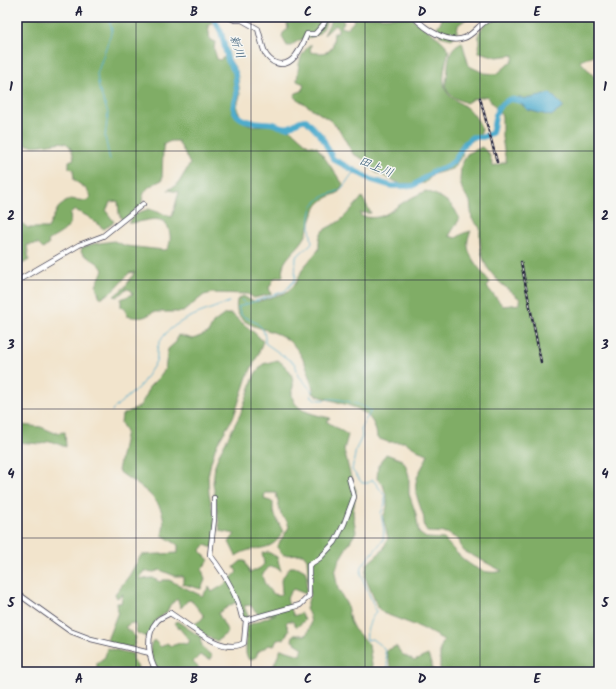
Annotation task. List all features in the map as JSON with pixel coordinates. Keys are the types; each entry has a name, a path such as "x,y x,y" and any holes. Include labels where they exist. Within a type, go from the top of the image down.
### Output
{"street":[{"path":"229,17 235,20 242,20 258,29 265,53 271,60 278,64 287,63 293,59 301,49 307,34 316,34 327,17"},
{"path":"414,17 434,32 455,40 470,35 486,21 502,17"},
{"path":"17,281 79,245 103,236 143,204"},
{"path":"246,620 300,604 309,596 309,565 320,558 338,538 354,497 349,478"},
{"path":"214,498 214,519 210,555 222,571 238,602 242,617 246,620"},
{"path":"17,593 70,631 92,639 150,653"},
{"path":"157,672 151,662 150,653 154,625 160,617 170,613 207,638 223,645 233,646 244,643 246,620"}],"green space":[{"path":"17,17 171,17 177,21 183,21 186,17 213,17 213,22 208,25 210,40 215,42 214,49 217,59 220,60 227,55 237,71 240,95 237,106 241,119 254,126 277,124 291,130 308,145 317,147 343,184 338,193 318,205 305,237 286,260 283,276 274,278 269,288 271,294 254,298 248,294 212,293 204,295 183,312 153,312 144,317 131,317 127,316 125,308 121,307 121,299 133,294 131,290 126,289 117,297 114,296 125,287 135,272 129,273 113,290 100,298 96,286 103,270 99,264 81,252 82,248 93,244 114,241 126,246 164,250 168,249 170,236 168,227 165,223 155,219 128,223 137,213 149,209 172,217 179,192 168,190 178,184 190,164 178,141 171,141 164,144 162,180 147,189 143,196 142,206 123,221 119,214 118,201 110,202 106,211 114,222 104,229 87,216 75,210 70,214 70,224 48,241 49,244 43,249 38,244 27,245 29,260 19,266 23,280 17,282 17,222 20,222 28,228 48,228 58,208 64,203 70,199 87,201 91,196 85,188 74,180 73,169 69,168 69,161 74,159 70,147 67,144 59,142 36,146 17,144"},
{"path":"286,17 328,17 321,32 317,35 302,39 291,46 287,46 282,37 283,33 288,29"},
{"path":"333,17 341,18 344,22 341,27 347,29 354,21 352,17 411,17 446,45 449,50 444,70 444,84 447,92 468,109 475,117 482,130 474,140 462,143 459,147 463,155 452,169 434,174 425,183 401,184 375,172 363,159 353,154 339,129 331,121 294,97 296,93 302,91 304,84 297,81 301,56 307,48 311,44 310,52 319,53 328,51 332,47 334,33 338,33 338,27 335,25 324,35"},
{"path":"439,17 469,17 458,25 457,32 452,39 440,36 440,30 437,27 442,20"},
{"path":"501,17 592,17 596,27 591,38 596,41 599,39 599,53 580,61 599,82 599,672 525,672 516,670 509,672 440,672 440,649 444,640 422,628 383,613 378,608 365,577 367,564 383,550 388,538 383,518 387,507 387,498 383,485 377,479 378,466 386,454 402,460 406,466 409,476 409,494 416,514 419,533 426,538 444,539 456,552 477,568 493,572 502,571 462,550 459,540 447,533 427,532 424,517 417,498 416,482 428,454 419,451 405,442 388,442 377,438 375,427 370,418 363,412 354,407 314,394 308,370 297,349 278,334 245,322 237,309 237,300 243,296 257,302 288,292 296,283 303,268 319,249 320,236 324,230 341,220 362,197 371,213 360,213 361,216 372,218 385,215 404,202 426,191 447,201 455,209 459,220 449,236 456,238 471,231 468,238 469,252 476,265 490,282 487,287 503,306 520,304 520,299 495,277 484,261 481,252 480,228 472,219 470,201 463,192 460,181 461,166 467,154 482,147 489,154 493,166 506,162 502,137 502,116 487,96 473,99 466,103 452,96 447,90 446,86 449,57 453,48 462,42 469,66 484,73 497,74 513,60 514,55 497,57 479,52 479,33 486,21"},
{"path":"225,314 232,314 263,341 247,377 234,416 216,446 211,462 208,476 209,494 217,529 213,548 205,545 200,551 209,560 202,569 205,580 201,589 183,584 183,576 175,576 160,570 154,572 145,571 139,579 153,578 160,582 163,580 169,580 202,596 209,587 212,592 227,583 237,572 234,567 241,561 245,561 250,573 260,568 264,564 262,553 268,552 277,557 281,571 275,567 269,567 262,575 267,588 278,596 282,593 281,580 290,567 298,567 305,571 307,577 306,594 293,589 287,597 294,616 301,613 305,620 297,627 292,621 288,621 286,623 289,630 284,639 277,640 274,646 269,645 258,652 256,657 249,660 246,654 246,626 276,614 259,615 250,605 244,606 250,621 245,623 236,602 218,613 228,632 217,641 205,635 193,625 204,616 191,600 187,601 181,608 177,599 170,605 167,612 156,620 150,633 146,637 137,633 135,624 131,623 125,627 136,637 133,648 111,644 107,640 118,612 117,603 121,603 123,594 117,598 115,594 129,576 141,555 178,553 178,545 162,535 164,523 158,504 144,490 118,471 126,431 121,423 122,415 139,407 146,396 149,387 165,369 168,349 176,342 178,335 193,339 208,333 213,323"},
{"path":"278,360 292,376 292,395 297,405 307,412 330,418 326,421 348,435 344,450 352,482 356,490 353,513 356,532 339,560 335,573 338,589 347,605 350,621 354,629 369,645 373,672 267,672 273,667 281,649 300,655 303,648 292,641 293,635 306,635 310,625 310,619 306,609 310,595 307,559 303,554 283,555 277,547 289,527 287,521 281,515 276,493 265,493 264,499 273,502 273,511 283,532 273,544 267,547 249,550 236,556 229,542 235,534 220,531 213,483 215,465 219,454 240,415 255,374 263,364"},
{"path":"17,420 21,425 41,427 55,433 65,432 66,447 50,441 41,444 17,442"},
{"path":"177,621 202,638 200,640 203,648 212,656 209,660 200,655 193,662 203,672 159,672 150,652 151,644 154,640 161,647 167,643 171,646 180,643 186,644 190,641 175,623"},
{"path":"396,646 402,654 414,661 428,655 434,672 392,672 386,651"},
{"path":"107,648 133,654 133,660 141,672 97,672 97,663 105,657"}],"water":[{"path":"550,93 564,107 551,116 528,110 519,102 518,97 538,97"}],"waterway":[{"path":"108,17 112,30 97,74 99,89 108,113 105,137 110,160"},
{"name":"田上川","path":"213,17 221,32 228,61 235,72 237,95 233,107 235,113 239,117 250,122 274,124 285,127 289,127 301,120 306,120 322,137 333,159 372,180 392,186 413,186 434,171 448,166 455,160 464,144 472,137 483,137 492,133 496,113 500,106 510,99 521,101"},
{"path":"354,171 341,189 323,197 313,206 310,217 312,243 296,257 295,280 285,291 238,307 241,315 255,322 262,328 265,343 295,364 299,376 312,391 311,396 320,400 335,399 349,402 371,411 361,427 362,437 356,449 352,470 362,483 368,483 372,480 374,481 385,496 385,504 381,513 384,531 383,540 362,566 361,574 376,611 370,621 367,640 372,639 384,648 389,672"},
{"path":"241,300 245,303"},
{"path":"112,411 143,382 156,361 158,346 163,337 170,330 188,318 229,302"}],"railway":[{"path":"480,98 497,162"},
{"path":"521,262 541,362"}],"water label":[{"name":"新川","path":"237,47"}]}
